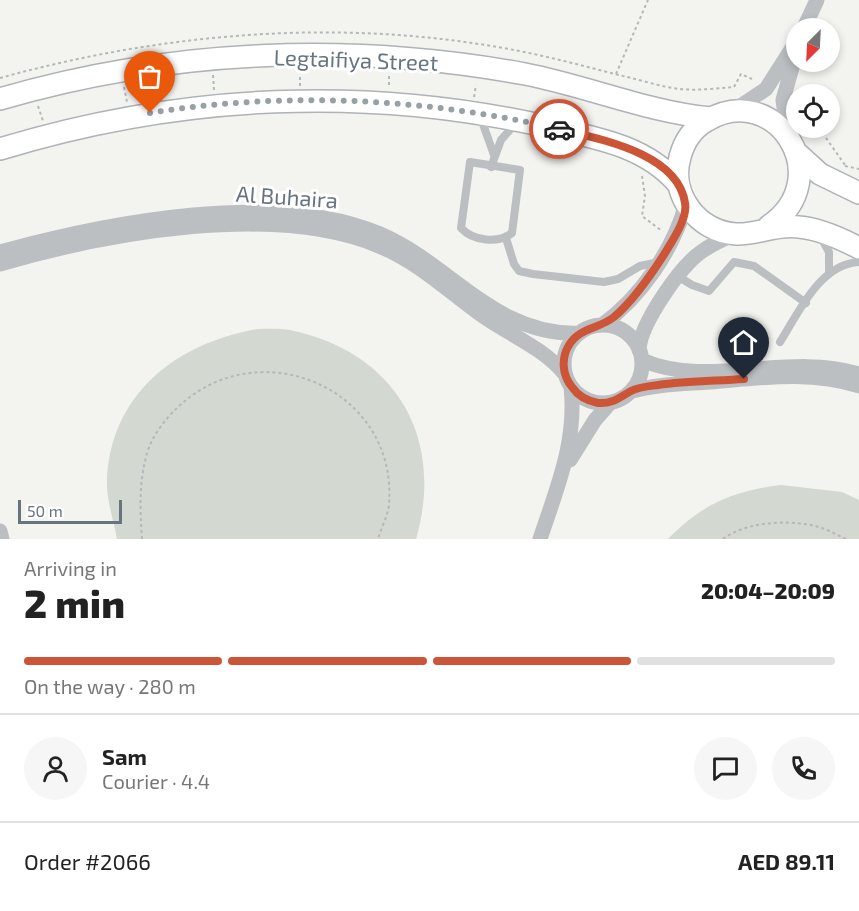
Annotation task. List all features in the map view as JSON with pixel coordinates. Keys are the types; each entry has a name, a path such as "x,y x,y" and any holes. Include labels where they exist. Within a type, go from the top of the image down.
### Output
{"street":[{"path":"809,18 817,0"},
{"name":"Legtaifiya Street","path":"0,99 121,71 211,59 301,54 389,56 479,66 568,83 682,114 711,118"},
{"path":"540,539 564,470 574,421 566,351 580,333 602,325 629,300 659,262 674,238 682,194 678,162 686,141 701,124 733,111 754,99 768,86 786,58"},
{"path":"682,194 702,221 712,228 735,234 753,232 769,226 785,213 796,195 800,175 783,99 791,72"},
{"name":"Legtaifiya Street","path":"0,149 46,135 130,116 216,105 300,101 388,103 475,112 604,141 645,156 662,166 682,194"},
{"path":"733,111 764,117 780,127 820,174 859,193"},
{"name":"Al Buhaira","path":"0,252 138,229 245,219 351,236 424,264 516,322 552,332 580,333"},
{"path":"769,226 798,226 818,230 859,248"},
{"name":"Al Buhaira","path":"0,264 138,229"},
{"path":"632,390 641,371 642,333 650,316 699,253 735,234"},
{"path":"659,262 679,276"},
{"name":"Al Buhaira","path":"424,264 483,316 546,353 568,380"},
{"path":"629,300 650,316"},
{"path":"602,325 625,332 640,355 662,368 682,371 763,372 810,377 859,386"},
{"path":"564,470 595,420 610,403 632,390 815,366 859,374"},
{"path":"568,380 584,398 610,403"},
{"path":"0,531 2,539"}],"lane":[{"path":"475,112 485,126 494,155"},
{"path":"491,167 494,155 508,129 519,121"},
{"path":"470,162 491,167 520,170 512,232 506,238 499,240 472,237 461,228 470,162"},
{"path":"818,230 829,252 829,271"},
{"path":"506,238 514,264 519,271 533,274 604,282 618,279 640,266 659,262"},
{"path":"679,276 692,285 709,291 734,262 748,263 806,303"},
{"path":"780,342 829,271 846,263 859,262"}],"path":[{"path":"616,74 648,0"},
{"path":"300,101 301,54"},
{"path":"388,103 389,56"},
{"path":"211,59 216,105"},
{"path":"475,112 479,66"},
{"path":"121,71 130,116"},
{"path":"662,86 680,89 734,87 741,75 768,86"},
{"path":"556,129 568,83"},
{"path":"34,90 46,135"},
{"path":"826,138 845,166 859,169"},
{"path":"142,539 140,495 146,455 165,420 193,392 230,375 269,370 309,378 344,398 370,428 386,465 389,505 378,539"},
{"path":"723,539 730,534 770,522 813,525 846,539"}],"shaded area":[{"path":"258,329 290,330 330,342 361,359 386,381 404,406 417,435 424,468 423,502 416,539 117,539 107,480 111,449 121,422 135,398 154,377 176,360 201,346 228,336"},
{"path":"781,485 842,492 859,500 859,539 668,539 693,517 719,501 748,491"}],"way so far":[{"path":"150,113 234,103 357,101 477,112 559,129"}],"route":[{"path":"559,129 624,147 662,166 678,184 686,204 674,238 641,286 615,316 602,325 580,333 569,344 564,366 571,387 592,402 610,403 632,390 657,385 744,379"}]}
